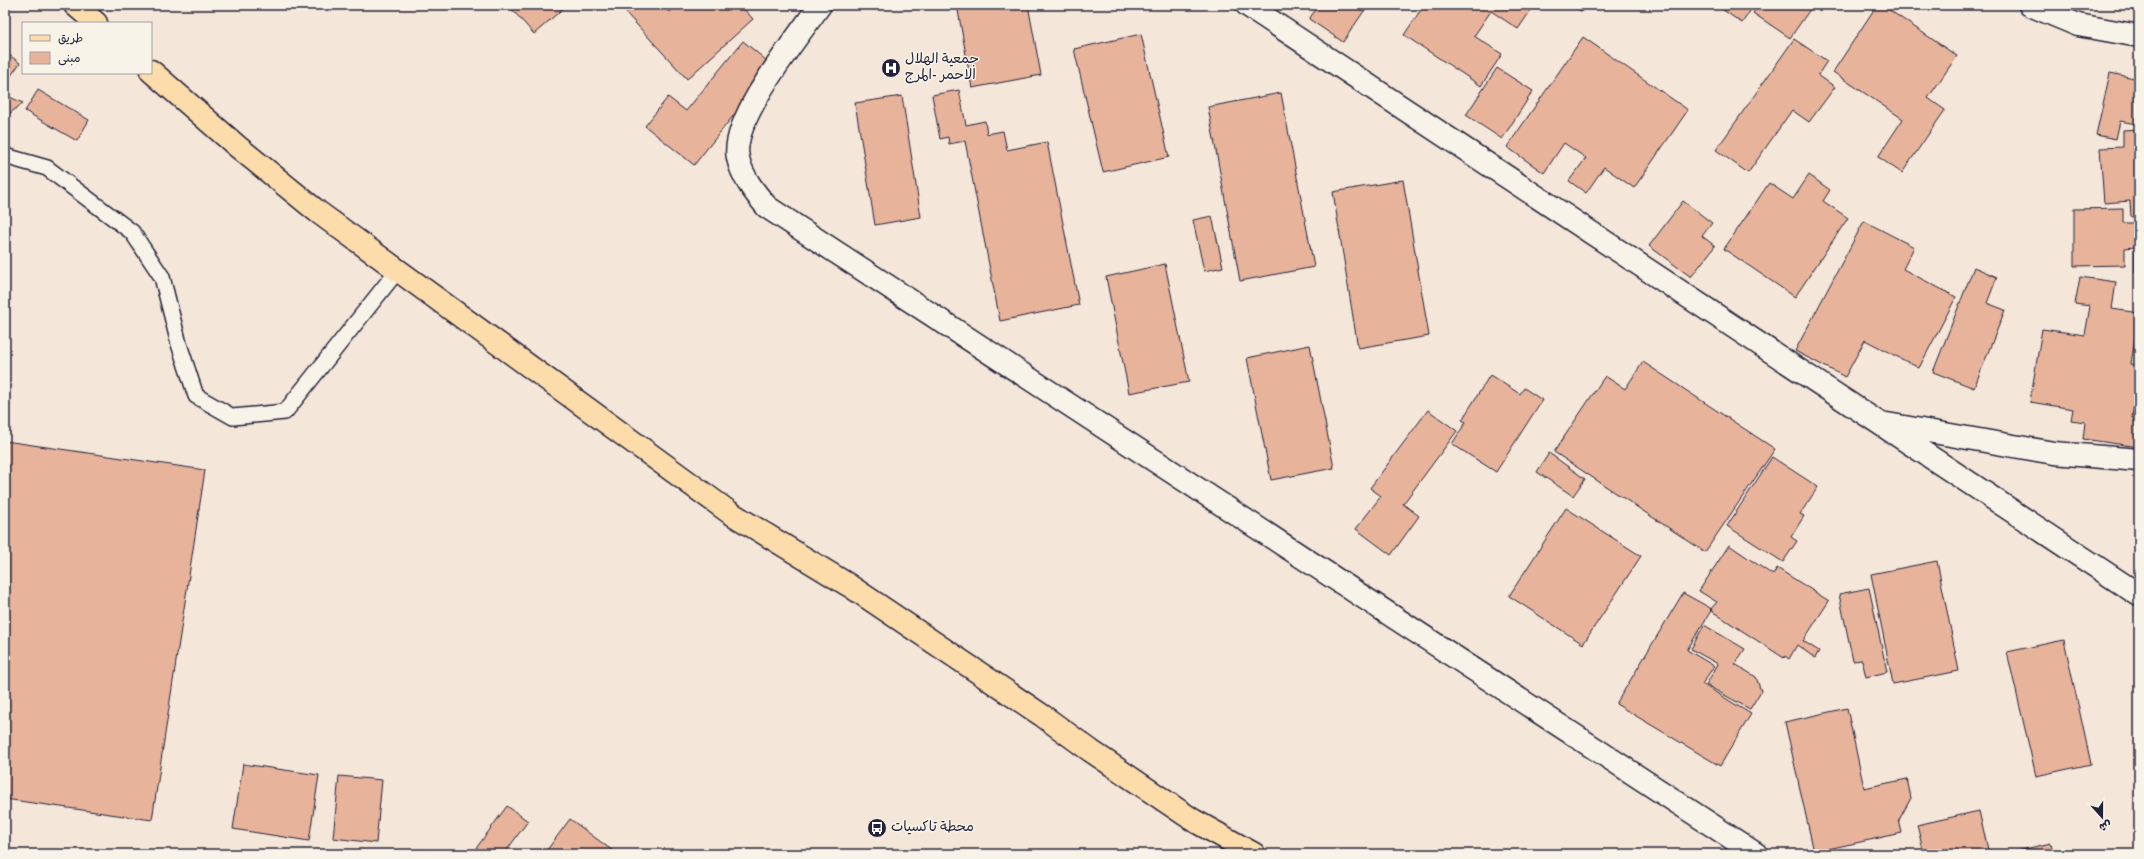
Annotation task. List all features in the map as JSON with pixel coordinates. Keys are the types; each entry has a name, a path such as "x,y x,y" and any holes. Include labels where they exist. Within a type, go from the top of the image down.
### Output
{"main road":[{"path":"75,5 95,22"},
{"path":"152,72 238,147 318,212 729,512 850,586 1043,716 1193,820 1254,854"},
{"path":"1193,820 1226,854"}],"street":[{"path":"820,5 753,101 742,125 738,139 738,158 746,177 753,191 768,207 1756,854"},
{"path":"1247,5 2139,595"},
{"path":"2030,5 2078,25 2139,36"},
{"path":"1877,422 2054,453 2139,460"}],"lane":[{"path":"5,156 47,168 132,232 162,277 179,344 196,396 233,417 284,412 397,271"}],"building":[{"path":"508,5 567,5 534,34"},
{"path":"635,5 663,5 669,12 677,5 740,5 753,19 687,79 626,13"},
{"path":"957,5 1028,5 1041,75 972,88"},
{"path":"1319,5 1361,5 1366,8 1343,42 1309,19"},
{"path":"1424,5 1529,5 1533,7 1518,29 1491,11 1474,36 1502,54 1481,86 1404,35"},
{"path":"1572,5 1587,5 1582,12"},
{"path":"1716,5 1754,5 1742,23"},
{"path":"1759,5 1813,5 1790,38 1753,13"},
{"path":"1877,5 1882,5 1957,56 1928,98 1945,110 1902,173 1878,157 1903,119 1833,72"},
{"path":"1141,34 1169,157 1103,172 1074,49"},
{"path":"1583,37 1688,110 1634,188 1604,167 1586,193 1569,181 1586,158 1564,143 1544,173 1507,147"},
{"path":"1794,39 1827,61 1818,75 1835,87 1809,122 1792,110 1748,173 1716,150"},
{"path":"743,41 773,66 694,165 645,126 668,97 686,111"},
{"path":"5,52 20,63 5,84"},
{"path":"1497,68 1533,91 1502,139 1466,115"},
{"path":"2110,73 2139,79 2139,110 2136,124 2120,121 2116,139 2096,135"},
{"path":"38,90 89,120 77,141 25,111"},
{"path":"959,90 966,125 985,121 987,134 1003,131 1007,150 1047,142 1079,305 1000,321 965,141 949,144 948,137 940,139 932,95"},
{"path":"1281,93 1314,267 1240,281 1208,107"},
{"path":"5,95 23,103 9,114 5,113"},
{"path":"902,96 921,217 875,225 855,103"},
{"path":"2139,129 2139,216 2131,217 2130,201 2104,203 2100,148 2123,147 2123,130"},
{"path":"1809,175 1830,190 1823,201 1848,218 1795,297 1724,249 1769,183 1793,199"},
{"path":"1403,180 1429,336 1358,348 1333,192"},
{"path":"1683,201 1712,223 1702,236 1715,246 1691,277 1649,246"},
{"path":"2123,208 2123,223 2139,223 2139,272 2135,272 2135,247 2125,248 2125,265 2074,266 2074,209"},
{"path":"1212,216 1223,267 1204,271 1193,220"},
{"path":"1864,221 1914,247 1903,269 1956,297 1919,368 1865,340 1845,377 1795,351"},
{"path":"1165,264 1189,382 1129,393 1106,277"},
{"path":"1974,267 1997,277 1987,303 2005,310 1974,388 1933,372"},
{"path":"2080,277 2116,282 2112,309 2139,313 2131,364 2139,365 2132,418 2139,419 2139,447 2083,439 2085,422 2071,420 2073,409 2030,402 2042,329 2085,335 2090,306 2075,304"},
{"path":"1310,345 1334,468 1271,480 1247,358"},
{"path":"1643,362 1775,449 1705,552 1554,452 1605,376 1625,389"},
{"path":"1490,375 1520,394 1524,388 1542,400 1496,472 1452,444 1466,422 1462,420"},
{"path":"1428,410 1457,431 1403,504 1419,516 1391,555 1356,529 1381,496 1370,488"},
{"path":"5,441 205,470 152,820 5,799"},
{"path":"1549,453 1585,479 1573,496 1537,472"},
{"path":"1772,457 1818,487 1800,514 1804,516 1791,537 1797,541 1783,562 1727,526"},
{"path":"1566,508 1641,556 1583,644 1509,596"},
{"path":"1729,545 1773,575 1777,568 1829,601 1803,641 1819,651 1815,658 1797,645 1789,659 1785,656 1784,658 1710,610 1717,602 1699,591"},
{"path":"1937,561 1959,671 1893,684 1871,574"},
{"path":"1869,588 1887,672 1866,677 1862,660 1853,661 1839,594"},
{"path":"1683,593 1712,609 1687,650 1714,666 1702,684 1751,714 1720,766 1616,704"},
{"path":"1704,625 1745,649 1735,664 1756,677 1761,691 1750,709 1706,685 1718,664 1691,649"},
{"path":"2064,640 2091,764 2036,776 2007,652"},
{"path":"1847,708 1864,788 1907,779 1911,798 1899,820 1902,833 1814,852 1785,722"},
{"path":"243,764 319,775 309,841 233,829"},
{"path":"339,776 382,780 376,843 333,838"},
{"path":"507,806 528,821 504,854 472,854"},
{"path":"1979,811 1989,854 1924,854 1917,825"},
{"path":"570,819 617,854 544,854"},
{"path":"2051,843 2054,854 2003,854"},
{"path":"425,849 432,854 421,854"}],"place":[{"name":"جمعية الهلال الاحمر -المرج","path":"891,68"},
{"name":"محطة تاكسيات","path":"877,828"}]}
